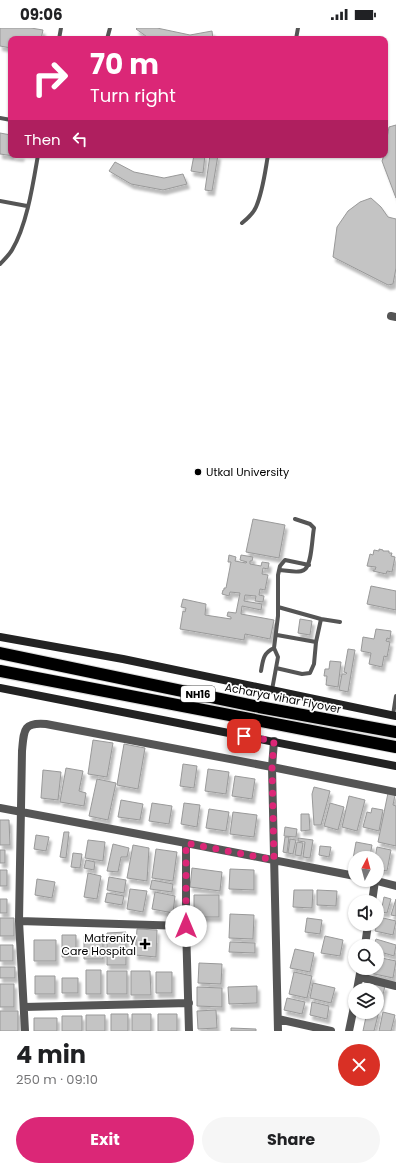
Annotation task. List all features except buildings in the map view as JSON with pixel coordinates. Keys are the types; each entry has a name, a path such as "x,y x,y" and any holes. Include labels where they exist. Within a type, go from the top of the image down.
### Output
{"highway":[{"name":"Acharya vihar Flyover","path":"0,653 259,707 396,732"},
{"name":"NH16","path":"0,671 396,747"}],"street":[{"path":"0,636 123,659 394,716"},
{"path":"0,688 396,766"},
{"path":"25,1031 20,922 21,812 22,751 24,732 28,726 35,723 46,724 396,792"},
{"path":"274,741 272,767 278,1031"},
{"path":"0,808 348,875"},
{"path":"186,843 186,926 189,1031"},
{"path":"384,883 396,886"},
{"path":"20,922 186,926"},
{"path":"359,983 360,975"},
{"path":"360,978 396,986"},
{"path":"24,1007 189,1003"},
{"path":"278,1019 331,1031"},
{"path":"349,1031 351,1019"}],"lane":[{"path":"0,264 11,251 20,234 37,158"},
{"path":"242,224 256,208 268,158"},
{"path":"0,201 27,206"},
{"path":"279,570 300,572 309,565 314,528 310,524 295,520"},
{"path":"272,690 278,658 274,648 277,635 278,575 280,566 285,560 309,565"},
{"path":"278,607 340,622"},
{"path":"276,668 302,674 310,673 314,664 316,642 321,618"},
{"path":"277,635 316,642"},
{"path":"261,670 266,653 274,648"},
{"path":"394,716 396,696"}],"place":[{"name":"Utkal University","path":"198,472"},
{"name":"Matrenity Care Hospital","path":"145,944"}],"route":[{"path":"186,926 186,843 274,860 272,767 274,741 244,736"}]}
